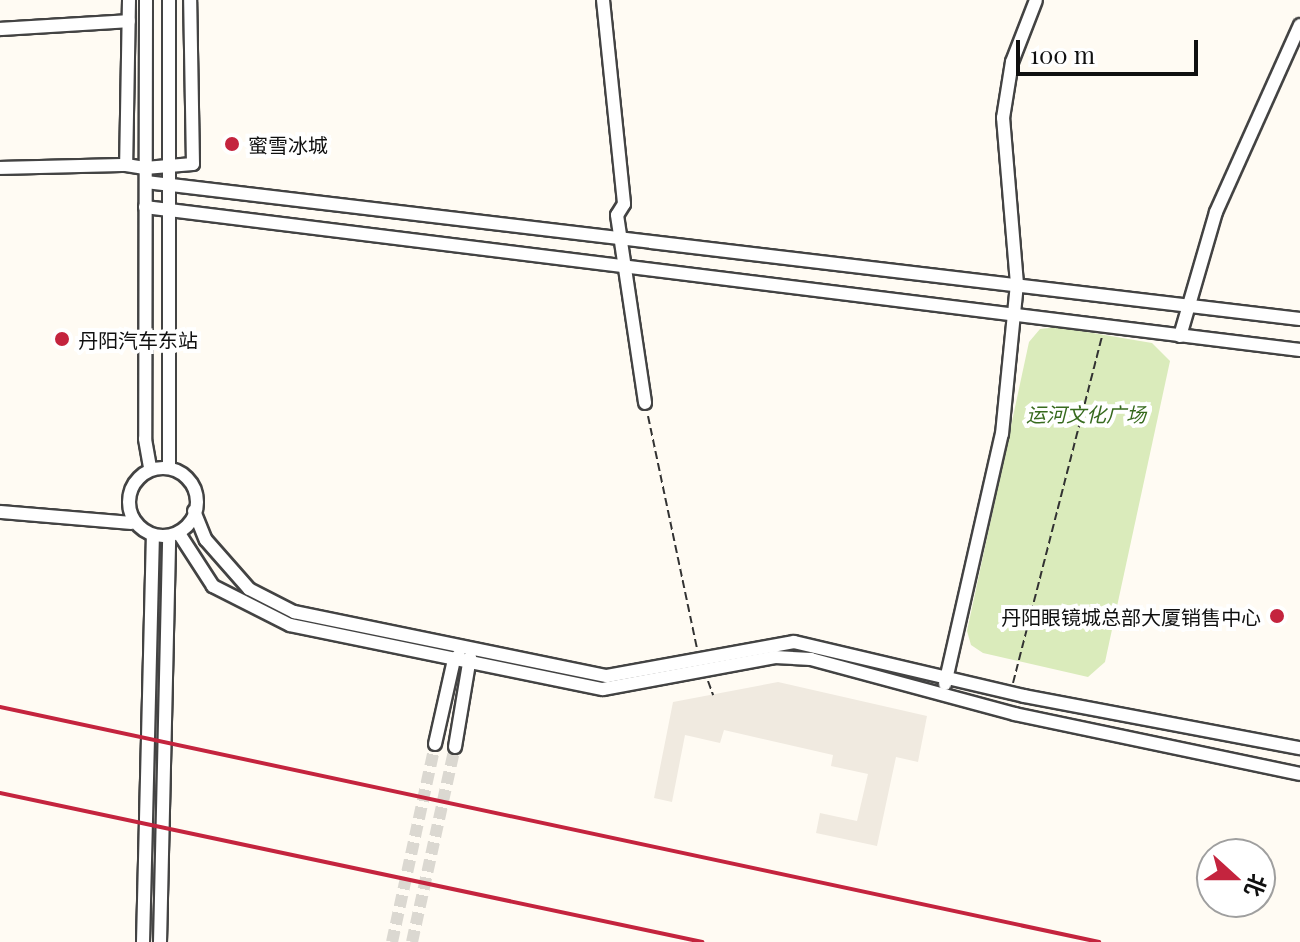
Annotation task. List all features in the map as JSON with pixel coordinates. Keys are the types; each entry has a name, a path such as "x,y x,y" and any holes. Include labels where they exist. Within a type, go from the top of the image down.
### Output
{"street":[{"path":"126,165 129,0"},
{"path":"132,523 131,503 150,468 145,439 146,0"},
{"path":"169,0 169,465"},
{"path":"146,182 193,164 190,0"},
{"path":"603,0 624,204 617,215 645,403"},
{"path":"945,685 1002,434 1017,316 1003,118 1012,62 1036,0"},
{"path":"0,29 129,21"},
{"path":"1180,336 1216,212 1300,25"},
{"path":"0,168 126,165 168,174 620,235 1300,319"},
{"path":"145,207 168,207 625,269 1300,350"},
{"path":"150,468 169,465 190,478 194,511 206,540 229,569 271,603 467,649 607,676 702,665"},
{"path":"160,942 175,536 194,511"},
{"path":"0,512 132,523 153,536 175,536"},
{"path":"143,942 153,536"},
{"path":"175,536 213,586 266,615 454,660 603,689 794,642 945,685 1015,714 1300,774"},
{"path":"435,744 454,660 467,649"},
{"path":"455,747 473,664 467,649"},
{"path":"945,685 1010,693 1300,748"}],"path":[{"path":"1010,693 1103,334"},
{"path":"645,403 702,665 713,695"}],"green space":[{"name":"运河文化广场","path":"1057,327 1152,343 1170,361 1105,662 1088,677 983,653 971,645 967,631 1029,342 1040,329"}],"shaded area":[{"path":"778,682 927,716 918,762 896,757 877,846 816,833 820,813 857,821 868,774 831,766 833,755 724,730 720,743 685,735 672,802 654,798 673,702"}],"tunnel":[{"path":"392,942 435,744"},
{"path":"412,942 455,747"}],"railway":[{"path":"0,707 1099,942"},
{"path":"0,793 702,942"}],"place":[{"name":"蜜雪冰城","path":"232,144"},
{"name":"丹阳汽车东站","path":"62,339"},
{"name":"丹阳眼镜城总部大厦销售中心","path":"1277,616"}]}
